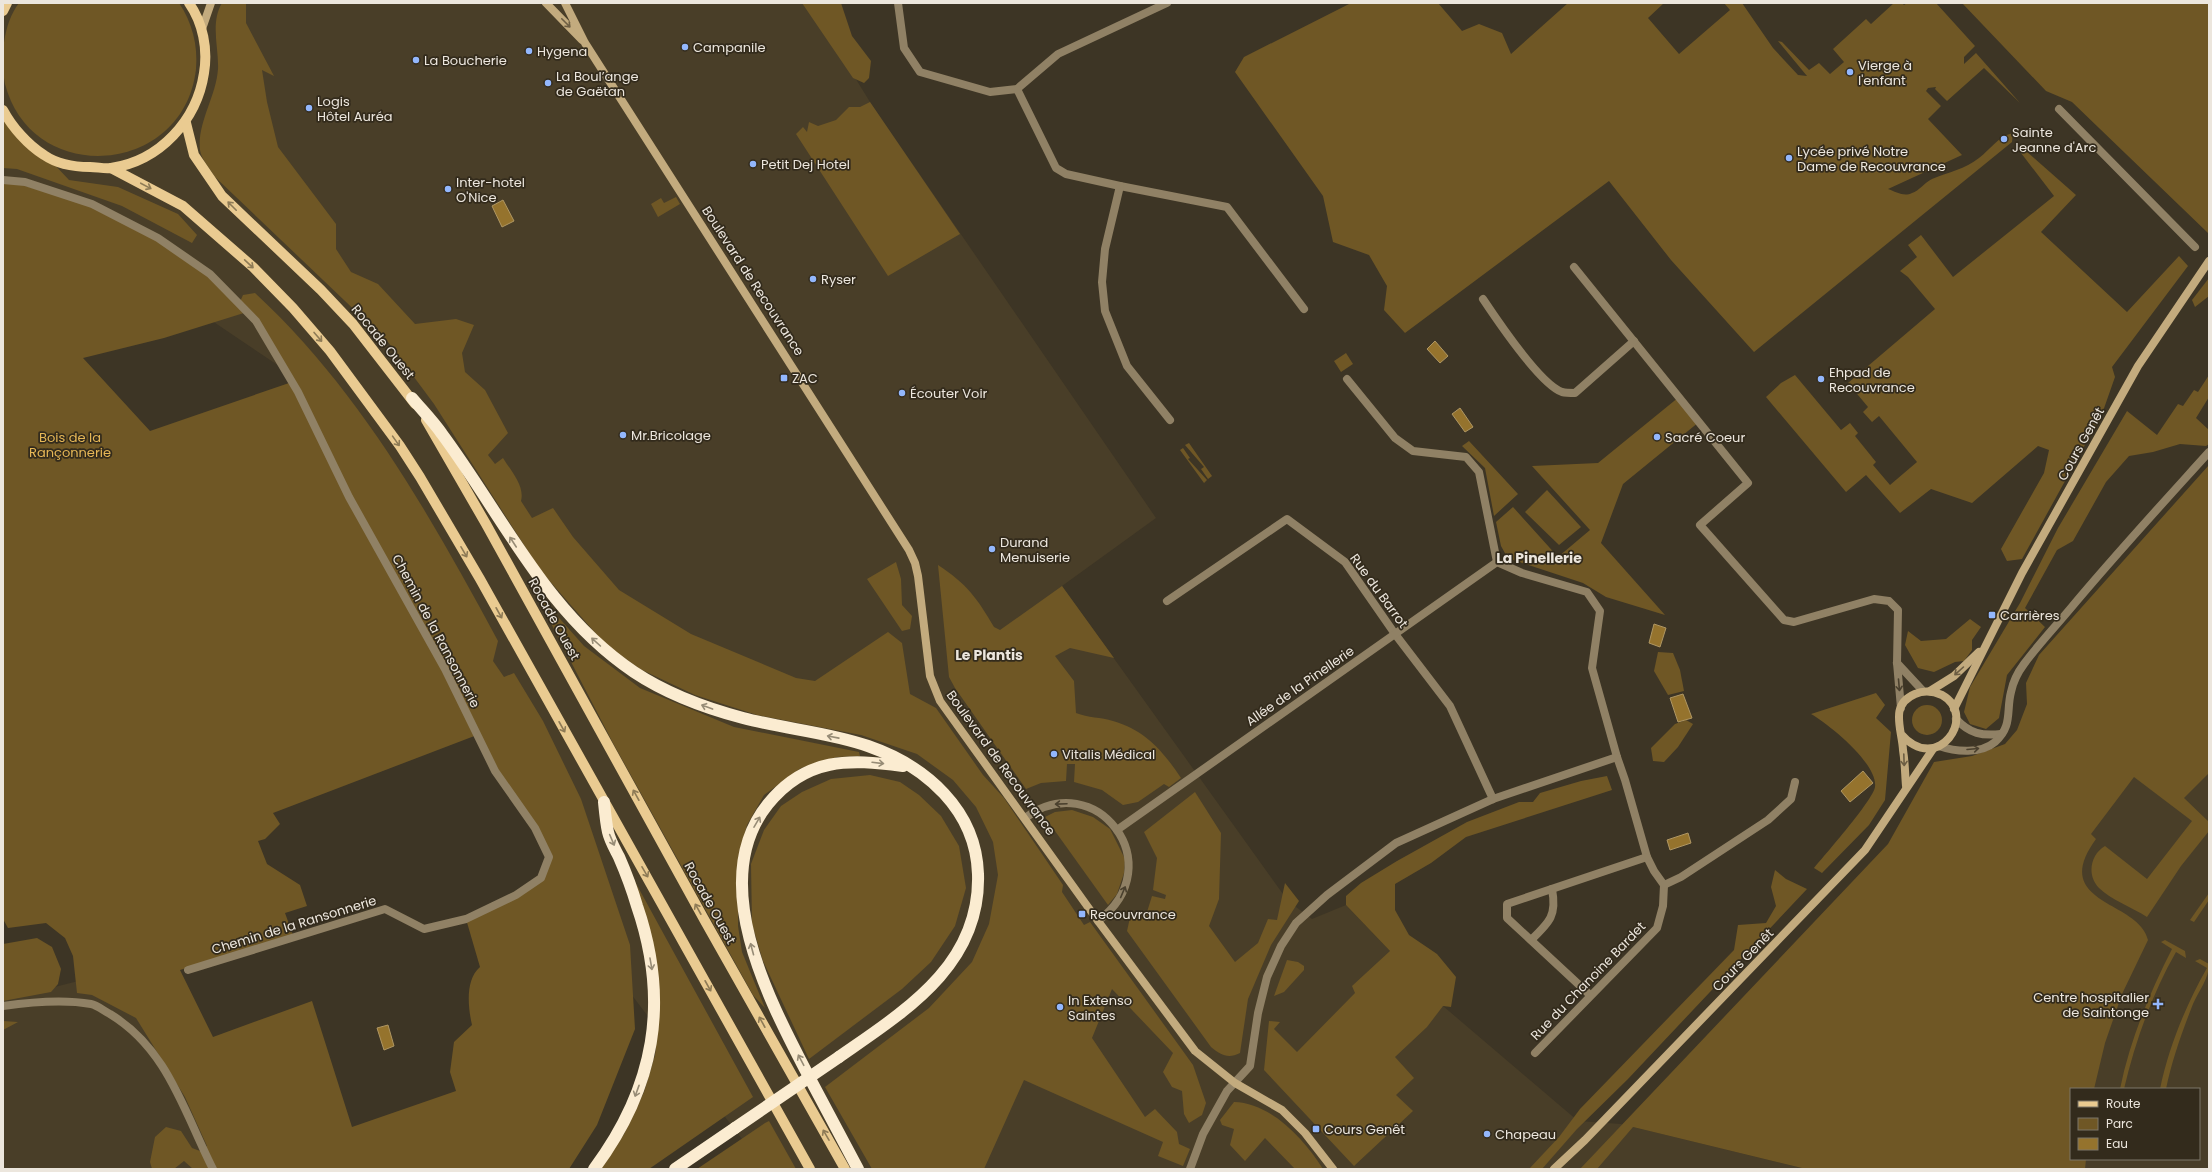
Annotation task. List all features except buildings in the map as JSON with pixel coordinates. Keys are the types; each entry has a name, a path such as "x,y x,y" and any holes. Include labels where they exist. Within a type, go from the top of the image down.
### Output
{"highway":[{"path":"412,398 441,433 528,565 546,588 591,638 610,655 659,687 694,703 744,719 850,741 871,747 924,774 945,793 954,804 968,829 977,856 979,891 976,909 965,940 955,957 934,983 916,1001 839,1057 675,1169"},
{"path":"858,1169 797,1053 764,986 752,950 745,916 743,890 747,845 754,826 765,808 777,793 792,781 826,766 845,761 863,761 912,767"},
{"path":"594,1169 621,1126 636,1095 649,1054 655,1008 651,963 642,921 625,871 608,833 604,802"}],"main road":[{"path":"3,11 7,3"},
{"path":"3,110 24,138 44,156 74,167 111,168 140,160 165,144 186,123 202,90 207,58 202,29 189,3"},
{"name":"Rocade Ouest","path":"186,123 194,155 222,196 321,290 353,324 412,398 472,498 705,921 845,1169"},
{"path":"111,168 183,206 253,267 293,308 330,351 420,476 480,579 604,802 653,886 810,1169"}],"street":[{"path":"202,29 211,3"},
{"path":"546,3 585,43"},
{"path":"565,3 585,43"},
{"path":"898,3 904,48 920,72 990,92 1017,89 1058,54 1167,3"},
{"name":"Boulevard de Recouvrance","path":"585,43 909,550 915,563 918,576 930,676 934,691 1098,921 1195,1051 1235,1083 1282,1110 1305,1133 1333,1169"},
{"path":"1017,89 1056,168 1066,174 1227,207 1304,309"},
{"path":"2059,109 2195,247"},
{"name":"Chemin de la Ransonnerie","path":"3,180 25,182 92,204 158,238 210,274 256,321 298,392 349,497 445,669 495,771 536,828 549,857 540,878 516,895 466,919 424,929 385,909 188,970"},
{"path":"1120,186 1105,250 1102,282 1105,311 1127,366 1170,420"},
{"name":"Cours Genêt","path":"1954,709 2022,573 2138,366 2209,261"},
{"path":"1574,267 1748,483 1700,525 1784,620 1794,622 1874,599 1889,600 1898,610 1897,663 1901,708"},
{"path":"1483,299 1506,335 1546,379 1561,391 1575,393 1634,341"},
{"path":"1347,379 1395,438 1413,450 1466,457 1479,472 1496,562 1522,573 1587,592 1600,611 1592,668 1647,857 1654,871 1664,884 1681,877 1768,820 1791,799 1795,782"},
{"path":"1901,734 1910,744 1921,748 1951,750 1985,748 2001,734 2010,714 2010,693 2013,682 2023,665 2102,571 2209,452"},
{"name":"Rue du Barrot","path":"1167,601 1287,518 1345,562 1395,634 1450,706 1493,798"},
{"name":"Allée de la Pinellerie","path":"1117,830 1496,562"},
{"name":"Cours Genêt","path":"1926,691 1954,676 1985,645"},
{"path":"1897,663 1926,691 1944,697 1954,709 1956,719 1952,735 1936,748"},
{"path":"1906,786 1898,718 1901,708 1906,700 1926,691"},
{"path":"1956,719 1974,734 1984,736 2001,734"},
{"name":"Cours Genêt","path":"1554,1169 1585,1140 1865,850 1889,816 1906,786 1936,748"},
{"path":"1190,1169 1203,1134 1227,1091 1250,1066 1258,1013 1267,977 1281,946 1296,922 1327,895 1396,843 1493,798 1617,757"},
{"path":"1025,818 1037,810 1054,804 1072,803 1089,807 1105,816 1117,830 1126,846 1129,864 1127,882 1120,899 1108,913 1098,921"},
{"path":"1590,995 1507,918 1507,904 1647,857"},
{"name":"Rue du Chanoine Bardet","path":"1534,1053 1657,928 1663,906 1664,884"},
{"path":"1531,940 1549,922 1555,905 1552,889"},
{"path":"3,1006 34,1001 93,1004 128,1025 155,1055 183,1101 213,1169"},
{"name":"Cours Genêt","path":"1561,1169 1585,1140"}],"shaded area":[{"path":"3,3 809,3 870,102 1156,518 1062,586 1288,901 1312,919 1346,905 1443,1006 1578,1121 1621,1124 1806,1169 765,1169 562,904 581,883 282,368 3,180"},
{"name":"Centre hospitalier de Saintonge","path":"2209,755 2209,1169 2074,1169 2074,1160 2200,1160 2200,1088 2080,1088 2075,846 2136,758"},
{"path":"126,969 255,1169 3,1169 3,1000"}],"green space":[{"path":"19,3 179,3 191,26 196,51 196,69 185,105 165,131 137,148 106,156 74,153 45,141 20,118 5,84 3,63 4,42 9,21"},
{"path":"222,3 246,3 246,23 274,76 262,70 267,102 278,147 336,224 336,249 351,272 378,284 415,324 456,319 474,325 462,353 465,372 485,390 508,433 488,455 495,464 503,458 519,484 522,495 521,501 532,518 553,508 573,537 619,590 691,634 796,678 815,681 888,632 902,643 910,694 936,708 983,775 1004,798 1063,885 1062,892 1084,925 1090,922 1193,1065 1206,1103 1202,1115 1189,1123 1184,1114 1182,1091 1172,1087 1163,1072 1173,1053 1112,989 1092,1038 1145,1117 1155,1109 1177,1132 1179,1144 1190,1149 1183,1166 1158,1156 1163,1142 1024,1080 984,1169 872,1169 825,1087 929,1008 972,962 989,924 998,875 993,842 976,807 953,780 917,754 861,735 757,715 695,695 640,669 605,644 540,570 434,404 388,342 215,177 204,161 200,150 201,130 217,79 218,61 216,19"},
{"path":"802,3 841,3 852,36 871,61 869,78 864,83 853,78"},
{"path":"1351,3 1438,3 1462,31 1479,24 1502,33 1511,54 1568,3 1664,3 1648,18 1679,54 1730,10 1724,3 1742,3 1773,48 1798,75 1807,76 1778,41 1782,42 1809,70 1819,63 1830,74 1844,62 1833,49 1866,19 1871,24 1894,3 1902,3 1904,5 1907,3 1936,3 1975,46 1964,57 1964,64 1976,53 2020,103 1984,68 1947,101 1935,89 1936,87 1928,88 1926,91 1941,106 1928,119 1962,155 1888,189 1903,194 1912,193 1932,179 1974,162 1998,140 2013,133 2012,142 1754,352 1671,260 1609,181 1405,333 1384,310 1387,286 1369,255 1333,242 1323,196 1235,72 1244,57"},
{"path":"1962,3 2209,3 2208,233 2072,102 2046,91"},
{"path":"870,102 960,234 888,276 796,134 803,127 807,132 809,122 818,126 836,120 849,107 860,107"},
{"path":"3,110 69,180 118,187 178,214 197,235 192,243 122,206 17,169 3,168"},
{"path":"2026,151 2076,195 2041,232 2127,312 2179,256 2188,266 2112,367 2115,377 2102,414 2022,559 2007,561 2001,549 2044,473 2049,450 2038,446 1972,503 1931,489 1900,513 1866,475 1846,492 1766,397 1781,383 1795,375 1841,430 1850,423 1858,433 1855,436 1876,462 1873,465 1890,485 1917,462 1879,416 1872,422 1863,412 1868,407 1848,383 1935,309 1908,277 1900,271 1917,257 1908,245 1921,235 1953,277 2054,196 2021,153"},
{"name":"Bois de la Rançonnerie","path":"3,180 92,204 158,238 210,274 239,304 243,295 255,293 293,331 328,371 360,413 391,457 447,548 498,641 493,661 504,677 514,673 543,721 581,799 630,945 635,1029 597,1125 569,1169 193,1169 184,1161 174,1169 152,1169 150,1162 155,1137 166,1127 181,1131 192,1148 200,1151 207,1146 185,1097 136,1018 92,995 77,993 73,956 65,938 46,923 8,928 3,919","holes":["247,312 292,382 150,431 83,358 164,338","477,735 495,771 549,857 540,878 466,919 480,967 475,972 470,986 469,1010 472,1025 454,1042 450,1072 456,1091 352,1127 312,1001 213,1037 180,970 293,935 285,913 307,906 300,885 267,864 258,841 265,839 280,824 273,813"]},
{"path":"676,197 680,204 658,217 651,204 661,198 664,203"},
{"path":"2209,278 2209,296 2195,307 2192,300"},
{"path":"1346,353 1353,364 1341,372 1334,361"},
{"path":"2209,375 2209,397 2196,418 2209,430 2209,444 2206,446 2180,444 2153,452 2129,456 2106,482 2073,541 2057,550 2025,608 2045,627 2007,675 1999,718 1986,729 1970,724 1964,712 1970,687 2020,603 2058,528 2127,411 2157,435 2178,404 2183,406 2194,390 2198,392"},
{"path":"1679,397 1699,422 1623,484 1601,543 1665,615 1606,597 1583,583 1510,559 1506,555 1501,546 1496,522 1513,507 1558,557 1590,530 1532,466 1598,463"},
{"path":"1469,441 1518,494 1494,516 1485,468 1462,446"},
{"path":"1189,443 1212,476 1208,479 1201,469 1204,467 1185,445"},
{"path":"1183,448 1190,458 1188,459 1207,480 1204,483 1180,450"},
{"path":"2209,465 2209,773 2184,798 2209,822 2209,831 2181,866 2147,917 2115,900 2099,888 2092,877 2091,871 2096,854 2105,846 2147,879 2192,821 2134,777 2091,834 2096,839 2084,861 2083,877 2089,889 2141,927 2148,940 2122,994 2105,1043 2094,1088 2070,1088 2070,1160 2086,1160 2085,1169 1806,1169 1633,1127 1597,1169 1580,1169 1888,844 1934,762 1972,756 2005,744 2017,730 2027,704 2026,683 2039,655"},
{"path":"1547,490 1581,527 1559,545 1525,512"},
{"path":"896,562 901,579 902,605 912,616 910,629 902,631 867,579"},
{"path":"938,565 964,585 982,608 994,627 1000,630 1062,586 1114,658 1070,648 1055,656 1074,681 1076,713 1113,721 1135,730 1160,750 1181,778 1169,787 1164,784 1138,802 1123,805 1102,790 1074,782 1075,764 1067,764 1066,781 1041,783 1026,789 955,688 949,677"},
{"path":"545,602 584,646 640,688 734,727 859,752 860,756 837,757 801,768 764,795 747,825 738,859 738,926 742,952 765,1008 753,995 613,743 541,604"},
{"path":"1970,619 1981,627 1972,640 1972,650 1964,661 1955,662 1934,672 1918,668 1905,645 1908,631 1921,641 1946,639"},
{"path":"1658,652 1673,653 1680,670 1684,691 1668,695 1654,671"},
{"path":"1876,693 1885,705 1876,718 1891,732 1885,800 1869,825 1822,873 1814,868 1858,815 1875,787 1874,778 1869,767 1861,757 1840,736 1811,714"},
{"path":"1927,705 1938,709 1942,720 1938,731 1927,735 1916,731 1912,720 1916,709"},
{"path":"1686,720 1693,724 1678,747 1664,762 1653,761 1651,748 1675,724"},
{"path":"870,775 900,782 919,795 941,816 959,846 966,888 955,926 931,962 902,989 809,1059 763,961 752,924 751,864 764,830 781,806 802,792 831,779"},
{"path":"1607,776 1612,790 1466,837 1431,863 1395,884 1395,910 1409,935 1437,954 1456,977 1451,1007 1443,1006 1427,1027 1395,1057 1414,1078 1396,1095 1413,1111 1354,1166 1264,1070 1269,1021 1280,1022 1274,1029 1297,1052 1355,993 1352,986 1390,951 1346,905 1346,896 1361,883 1467,822 1519,802 1533,802 1540,793 1581,781"},
{"path":"1195,792 1221,833 1219,899 1209,926 1235,962 1258,943 1268,919 1277,920 1285,883 1299,901 1271,945 1248,999 1240,1053 1232,1056 1221,1054 1211,1047 1127,931 1131,913 1147,912 1152,896 1165,899 1166,895 1153,890 1157,858 1144,832"},
{"path":"1072,810 1093,817 1110,829 1125,859 1124,873 1117,894 1108,905 1045,817 1055,812"},
{"path":"1775,870 1786,879 1807,889 1628,1079 1577,1129 1542,1169 1529,1169 1559,1137 1580,1109 1734,950 1738,925 1766,923 1776,906 1771,887"},
{"path":"633,878 753,1097 649,1169 601,1169 624,1134 644,1092 655,1055 659,1018"},
{"path":"2209,893 2209,900 2194,922 2190,920"},
{"path":"37,938 52,947 61,969 58,984 51,992 3,1001 3,944"},
{"path":"2165,940 2185,951 2186,958 2176,952 2167,968 2145,1019 2133,1054 2124,1088 2120,1088 2129,1053 2141,1018 2172,949 2161,942"},
{"path":"2200,959 2209,964 2209,969 2185,1025 2174,1057 2166,1088 2160,1088 2168,1057 2179,1026 2192,996 2207,968 2195,961"},
{"path":"1287,960 1298,962 1304,966 1304,970 1284,992 1274,996"},
{"path":"3,1021 18,1022 3,1030"},
{"path":"1234,1102 1248,1104 1261,1109 1285,1125 1306,1146 1323,1169 1295,1169 1265,1138 1245,1161 1230,1145 1234,1129 1222,1125 1220,1120"},
{"path":"769,1121 796,1169 697,1169 765,1123"}],"water":[{"path":"503,200 514,221 502,227 492,206"},
{"path":"1435,341 1448,356 1440,363 1427,349"},
{"path":"1460,408 1473,427 1465,432 1452,414"},
{"path":"1654,624 1666,628 1660,647 1649,643"},
{"path":"1683,694 1692,718 1678,722 1670,698"},
{"path":"1863,771 1873,783 1850,802 1841,791"},
{"path":"1688,833 1691,843 1670,850 1667,840"},
{"path":"388,1025 394,1046 384,1050 377,1028"}],"place":[{"name":"Campanile","path":"685,47"},
{"name":"Hygena","path":"529,51"},
{"name":"La Boucherie","path":"416,60"},
{"name":"Vierge à l'enfant","path":"1850,72"},
{"name":"La Boul’ange de Gaëtan","path":"548,83"},
{"name":"Logis Hôtel Auréa","path":"309,108"},
{"name":"Sainte Jeanne d'Arc","path":"2004,139"},
{"name":"Lycée privé Notre Dame de Recouvrance","path":"1789,158"},
{"name":"Petit Dej Hotel","path":"753,164"},
{"name":"Inter-hotel O'Nice","path":"448,189"},
{"name":"Ryser","path":"813,279"},
{"name":"ZAC","path":"784,378"},
{"name":"Ehpad de Recouvrance","path":"1821,379"},
{"name":"Écouter Voir","path":"902,393"},
{"name":"Mr.Bricolage","path":"623,435"},
{"name":"Sacré Coeur","path":"1657,437"},
{"name":"Durand Menuiserie","path":"992,549"},
{"name":"Carrières","path":"1992,615"},
{"name":"Vitalis Médical","path":"1054,754"},
{"name":"Recouvrance","path":"1082,914"},
{"name":"Centre hospitalier de Saintonge","path":"2158,1004"},
{"name":"In Extenso Saintes","path":"1060,1007"},
{"name":"Cours Genêt","path":"1316,1129"},
{"name":"Chapeau","path":"1487,1134"}],"district":[{"name":"La Pinellerie","path":"1539,558"},
{"name":"Le Plantis","path":"989,655"}]}
